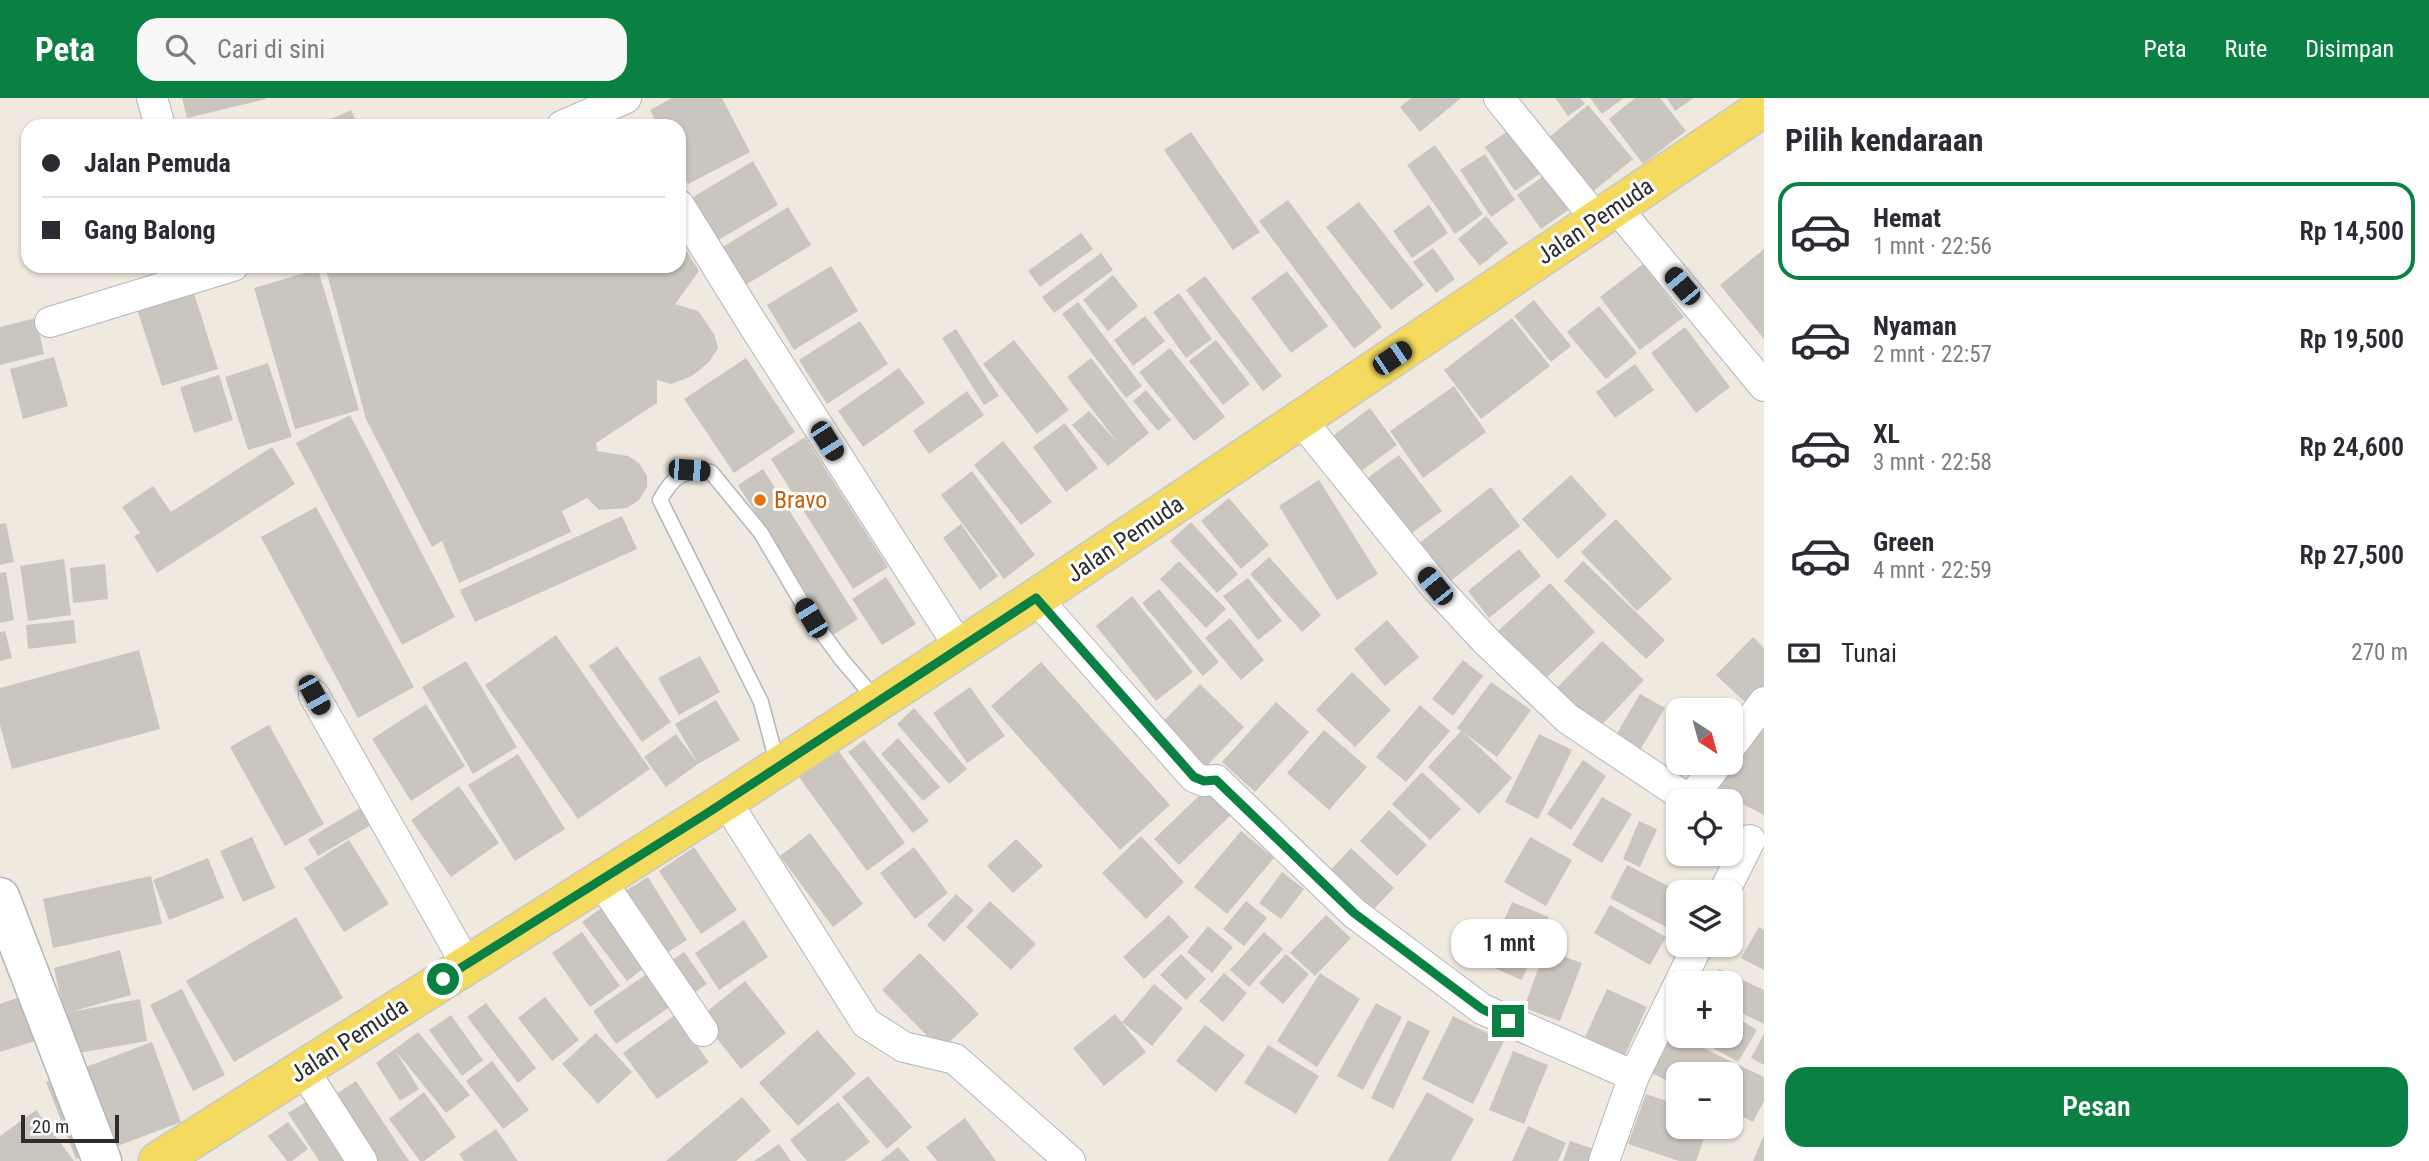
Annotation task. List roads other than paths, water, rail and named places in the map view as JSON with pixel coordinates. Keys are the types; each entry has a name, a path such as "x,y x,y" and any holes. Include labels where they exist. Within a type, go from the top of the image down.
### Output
{"main road":[{"name":"Jalan Pemuda","path":"158,1161 878,702 1764,107"}],"street":[{"path":"152,98 158,119"},
{"path":"1499,98 1764,386"},
{"path":"588,119 624,109"},
{"path":"686,216 960,648"},
{"path":"50,322 196,273"},
{"path":"1301,420 1435,586 1497,651 1568,719 1673,789"},
{"path":"1036,598 1194,777 1204,781 1216,780 1354,913 1482,1009 1634,1076"},
{"path":"314,695 467,964"},
{"path":"1743,730 1764,702"},
{"path":"726,801 866,1023 904,1047 955,1059 1070,1161"},
{"path":"1729,880 1748,839"},
{"path":"601,881 703,1031"},
{"path":"0,897 102,1161"},
{"path":"1604,1161 1634,1076 1666,1011"},
{"path":"303,1069 362,1161"}],"lane":[{"path":"778,767 761,702 660,500 670,481 689,470 711,472 761,533 811,618 832,647 878,702"}],"place":[{"name":"Bravo","path":"760,500"}]}
